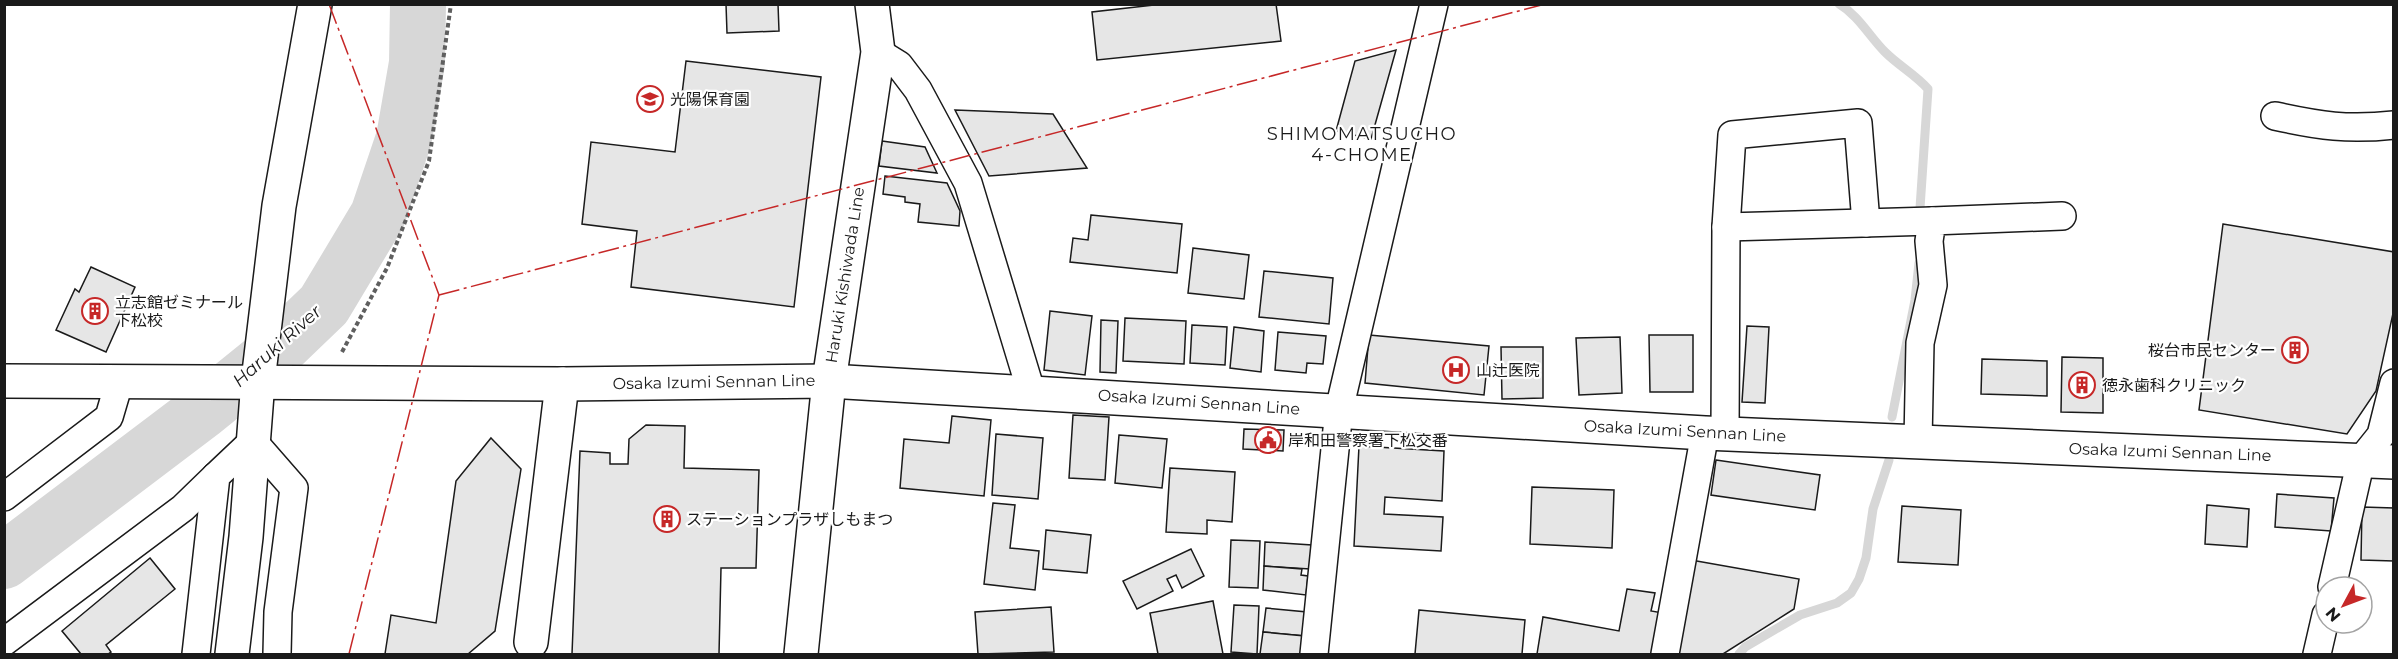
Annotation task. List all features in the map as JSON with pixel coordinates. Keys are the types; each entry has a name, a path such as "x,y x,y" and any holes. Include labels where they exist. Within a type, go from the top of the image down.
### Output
{"main road":[{"path":"232,654 246,537 258,381 279,206 315,4"},
{"name":"Haruki Kishiwada Line","path":"801,654 829,381 878,52 872,4"},
{"name":"Osaka Izumi Sennan Line","path":"4,381 562,384 829,381 1031,391 1715,433 2394,462"},
{"path":"528,650 562,384"}],"street":[{"path":"1314,654 1339,410 1434,4"},
{"path":"878,52 899,65 918,90 968,183 1031,391"},
{"path":"2276,116 2316,126 2354,129 2394,125"},
{"path":"1665,654 1715,433 1732,135 1858,123 1866,222"},
{"path":"1726,227 2062,216"},
{"path":"1918,441 1920,344 1933,285 1929,241 1932,221"},
{"path":"4,497 109,417 119,383"},
{"path":"2335,575 2361,460 2380,435 2394,383"},
{"path":"4,642 183,508 254,434 294,489 278,612 280,653"},
{"path":"196,654 216,476"},
{"path":"2317,654 2321,635"}],"path":[{"path":"342,352 387,268 429,161 452,4"}],"building":[{"path":"726,4 778,4 779,31 727,33"},
{"path":"1163,4 1276,4 1281,41 1097,60 1092,12"},
{"path":"1396,50 1371,139 1336,131 1355,61"},
{"path":"686,61 821,77 794,307 631,287 637,231 582,224 591,142 675,152"},
{"path":"955,110 1053,114 1087,168 989,176"},
{"path":"882,141 925,147 937,173 879,166"},
{"path":"885,176 947,183 960,211 959,226 918,222 920,204 905,202 905,197 883,194"},
{"path":"1091,215 1182,224 1177,273 1070,262 1073,238 1088,240"},
{"name":"桜台市民センター","path":"2223,224 2394,252 2394,309 2376,391 2347,434 2199,410"},
{"path":"1193,248 1249,255 1244,299 1188,293"},
{"name":"立志館ゼミナール 下松校","path":"91,267 135,287 106,352 56,330 75,289 79,292"},
{"path":"1264,271 1333,278 1329,324 1259,317"},
{"path":"1050,311 1092,316 1085,375 1044,370"},
{"path":"1125,318 1186,321 1184,364 1123,361"},
{"path":"1101,320 1118,321 1116,373 1100,372"},
{"path":"1192,325 1227,327 1225,365 1190,363"},
{"path":"1747,326 1769,327 1765,403 1742,402"},
{"path":"1234,327 1264,331 1261,372 1230,368"},
{"path":"1278,332 1326,336 1323,364 1307,363 1306,373 1275,370"},
{"path":"1369,335 1489,346 1484,395 1365,383"},
{"path":"1649,335 1693,335 1693,392 1650,392"},
{"path":"1620,337 1622,393 1579,395 1576,338"},
{"path":"1501,347 1543,347 1543,398 1502,399"},
{"name":"徳永歯科クリニック","path":"2062,357 2103,358 2103,413 2061,412"},
{"path":"1982,359 2047,361 2047,396 1981,394"},
{"path":"1073,415 1109,417 1105,480 1069,478"},
{"path":"952,416 991,420 984,496 900,488 904,439 949,443"},
{"name":"ステーションプラザしもまつ","path":"646,425 685,426 684,468 759,470 756,568 721,568 719,654 572,654 580,451 610,453 610,464 628,464 629,439"},
{"path":"1244,429 1284,430 1283,451 1243,449"},
{"path":"996,434 1043,438 1038,499 992,495"},
{"path":"1119,435 1167,439 1162,488 1115,483"},
{"path":"491,438 521,469 495,631 468,654 385,654 391,615 436,623 456,481"},
{"path":"1359,446 1444,451 1442,501 1385,497 1384,514 1443,517 1441,551 1354,546"},
{"path":"1716,460 1820,475 1815,510 1711,495"},
{"path":"1170,468 1235,472 1232,522 1207,520 1207,534 1166,532"},
{"path":"1532,487 1614,490 1612,548 1530,544"},
{"path":"2277,494 2334,498 2331,531 2275,527"},
{"path":"993,503 1015,505 1010,548 1039,551 1035,590 984,584"},
{"path":"2207,505 2249,509 2247,547 2205,544"},
{"path":"1902,506 1961,510 1958,565 1898,562"},
{"path":"2362,507 2394,508 2394,561 2361,560"},
{"path":"1046,530 1091,535 1087,573 1043,569"},
{"path":"1231,540 1260,541 1258,588 1229,587"},
{"path":"1265,542 1312,545 1310,569 1264,566"},
{"path":"1191,549 1204,576 1182,588 1176,575 1167,579 1173,591 1137,609 1123,581"},
{"path":"150,558 175,589 106,645 111,652 81,654 62,631"},
{"path":"1691,560 1799,579 1794,609 1723,654 1674,654"},
{"path":"1264,566 1302,569 1301,575 1308,576 1306,595 1263,590"},
{"path":"1627,589 1655,593 1651,611 1663,613 1656,654 1537,654 1543,617 1619,631"},
{"path":"1213,601 1223,654 1158,654 1150,613"},
{"path":"1234,605 1259,606 1257,654 1231,652"},
{"path":"1051,607 1054,652 978,654 975,612"},
{"path":"1266,608 1307,612 1305,636 1263,632"},
{"path":"1419,610 1525,620 1522,654 1415,654"},
{"path":"1263,632 1305,636 1303,654 1260,654"}],"waterway":[{"name":"Haruki River","path":"4,561 201,412 274,353 324,305 378,215 404,138 417,63 418,4"},
{"path":"1839,4 1858,20 1885,52 1928,89 1920,208"},
{"path":"1892,417 1915,300 1919,263"},
{"path":"1739,654 1745,647 1800,615 1837,603 1851,593 1859,579 1866,558 1873,509 1889,460"}],"power":[{"path":"329,4 439,295 349,654"},
{"path":"439,295 1545,4"}],"place":[{"name":"光陽保育園","path":"650,99"},
{"name":"立志館ゼミナール 下松校","path":"95,311"},
{"name":"桜台市民センター","path":"2295,350"},
{"name":"山辻医院","path":"1456,370"},
{"name":"徳永歯科クリニック","path":"2082,385"},
{"name":"岸和田警察署下松交番","path":"1268,440"},
{"name":"ステーションプラザしもまつ","path":"667,519"}],"district":[{"name":"SHIMOMATSUCHO 4-CHOME","path":"1362,144"}]}
